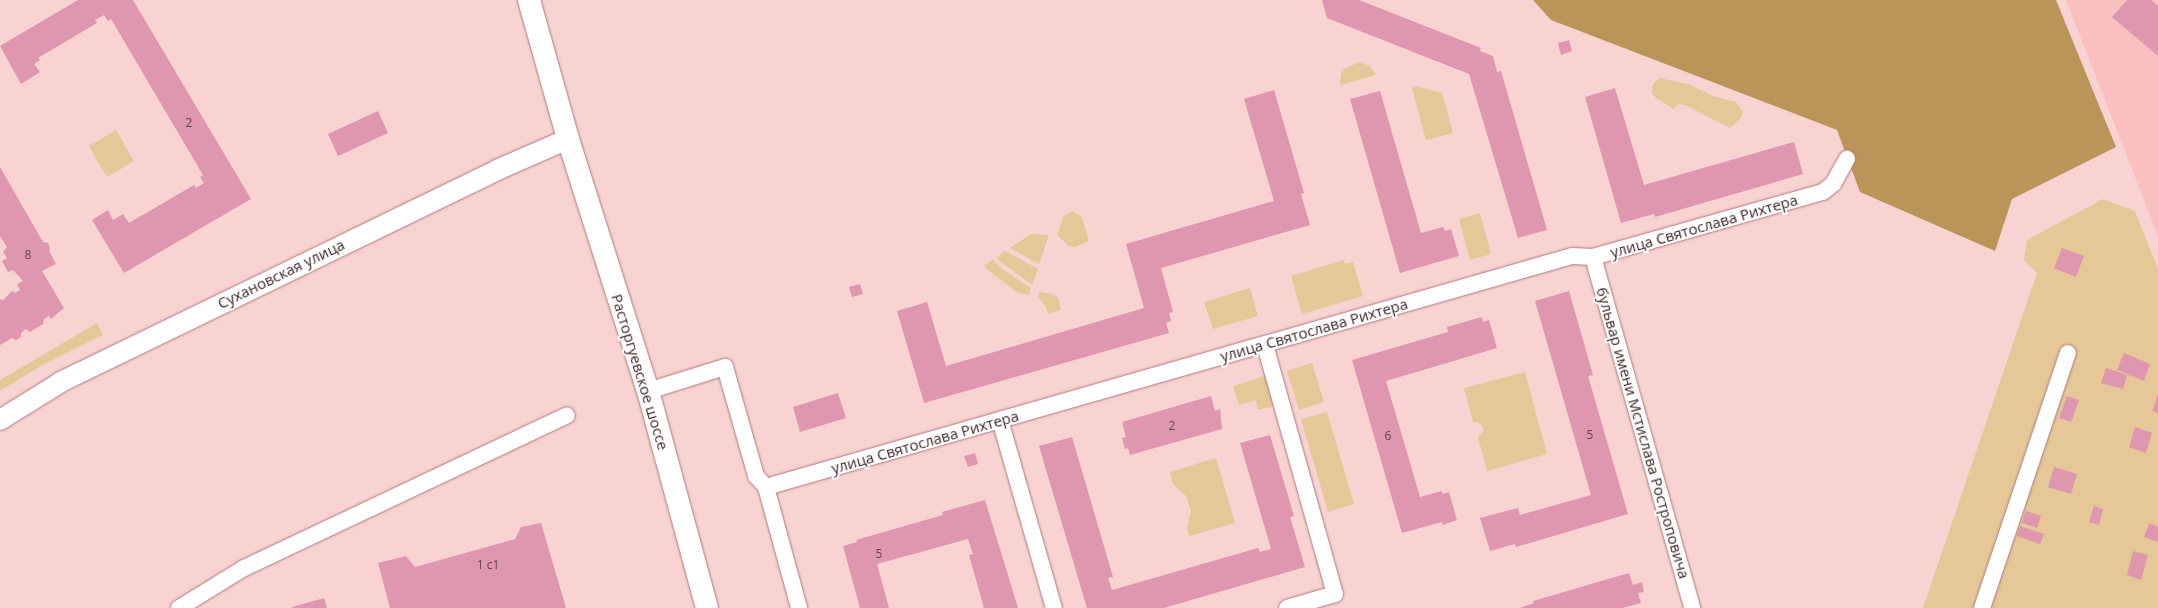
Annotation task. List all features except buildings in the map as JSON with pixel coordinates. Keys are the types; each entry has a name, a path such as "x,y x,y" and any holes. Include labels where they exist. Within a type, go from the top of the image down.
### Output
{"main road":[{"name":"Расторгуевское шоссе","path":"528,0 568,139 648,391 707,608"}],"street":[{"name":"Сухановская улица","path":"0,420 46,390 93,366 488,174 568,139"},
{"name":"улица Святослава Рихтера","path":"766,487 1572,256 1593,257 1824,192 1833,184 1847,159"},
{"name":"бульвар имени Мстислава Ростроповича","path":"1593,257 1692,608"},
{"path":"1265,344 1334,594 1287,608"},
{"path":"1982,608 2068,353"},
{"path":"648,391 725,367 756,476 766,487 799,608"},
{"path":"179,608 244,568 567,415"},
{"path":"1000,420 1054,608"}],"shaded area":[{"path":"1533,0 2056,0 2116,147 2012,199 1995,251 1860,192 1837,130 1551,20"},
{"path":"2066,0 2158,0 2158,236"},
{"path":"1359,62 1370,66 1376,75 1340,85 1341,74 1344,69"},
{"path":"1660,78 1688,84 1713,96 1736,102 1743,112 1741,118 1730,128 1685,105 1678,104 1674,109 1656,98 1652,93 1653,84"},
{"path":"1416,86 1442,93 1453,133 1426,140 1412,88"},
{"path":"116,130 134,161 107,177 89,146"},
{"path":"2103,199 2135,211 2158,269 2158,608 1923,608 2037,273 2024,260 2027,240"},
{"path":"1073,211 1082,217 1089,241 1075,247 1069,246 1057,235 1064,216"},
{"path":"1480,213 1491,254 1470,260 1459,219"},
{"path":"1031,234 1049,235 1039,264 1010,248"},
{"path":"1005,251 1038,269 1032,285 996,258"},
{"path":"993,260 1002,269 1031,288 1029,295 1018,293 984,266"},
{"path":"1344,260 1345,264 1353,262 1363,296 1302,314 1291,276"},
{"path":"1250,288 1258,316 1213,329 1204,302"},
{"path":"1040,292 1053,294 1058,298 1061,310 1048,314 1046,307 1038,297"},
{"path":"97,323 103,335 39,367 0,391 0,380"},
{"path":"1312,363 1324,402 1299,410 1287,371"},
{"path":"1525,372 1547,454 1487,471 1478,437 1483,432 1483,427 1478,422 1473,422 1464,388"},
{"path":"1265,376 1274,406 1258,410 1255,400 1239,405 1233,386"},
{"path":"1327,412 1354,504 1328,512 1301,419"},
{"path":"1216,458 1235,523 1189,536 1187,529 1191,511 1186,496 1173,484 1170,472"}]}
